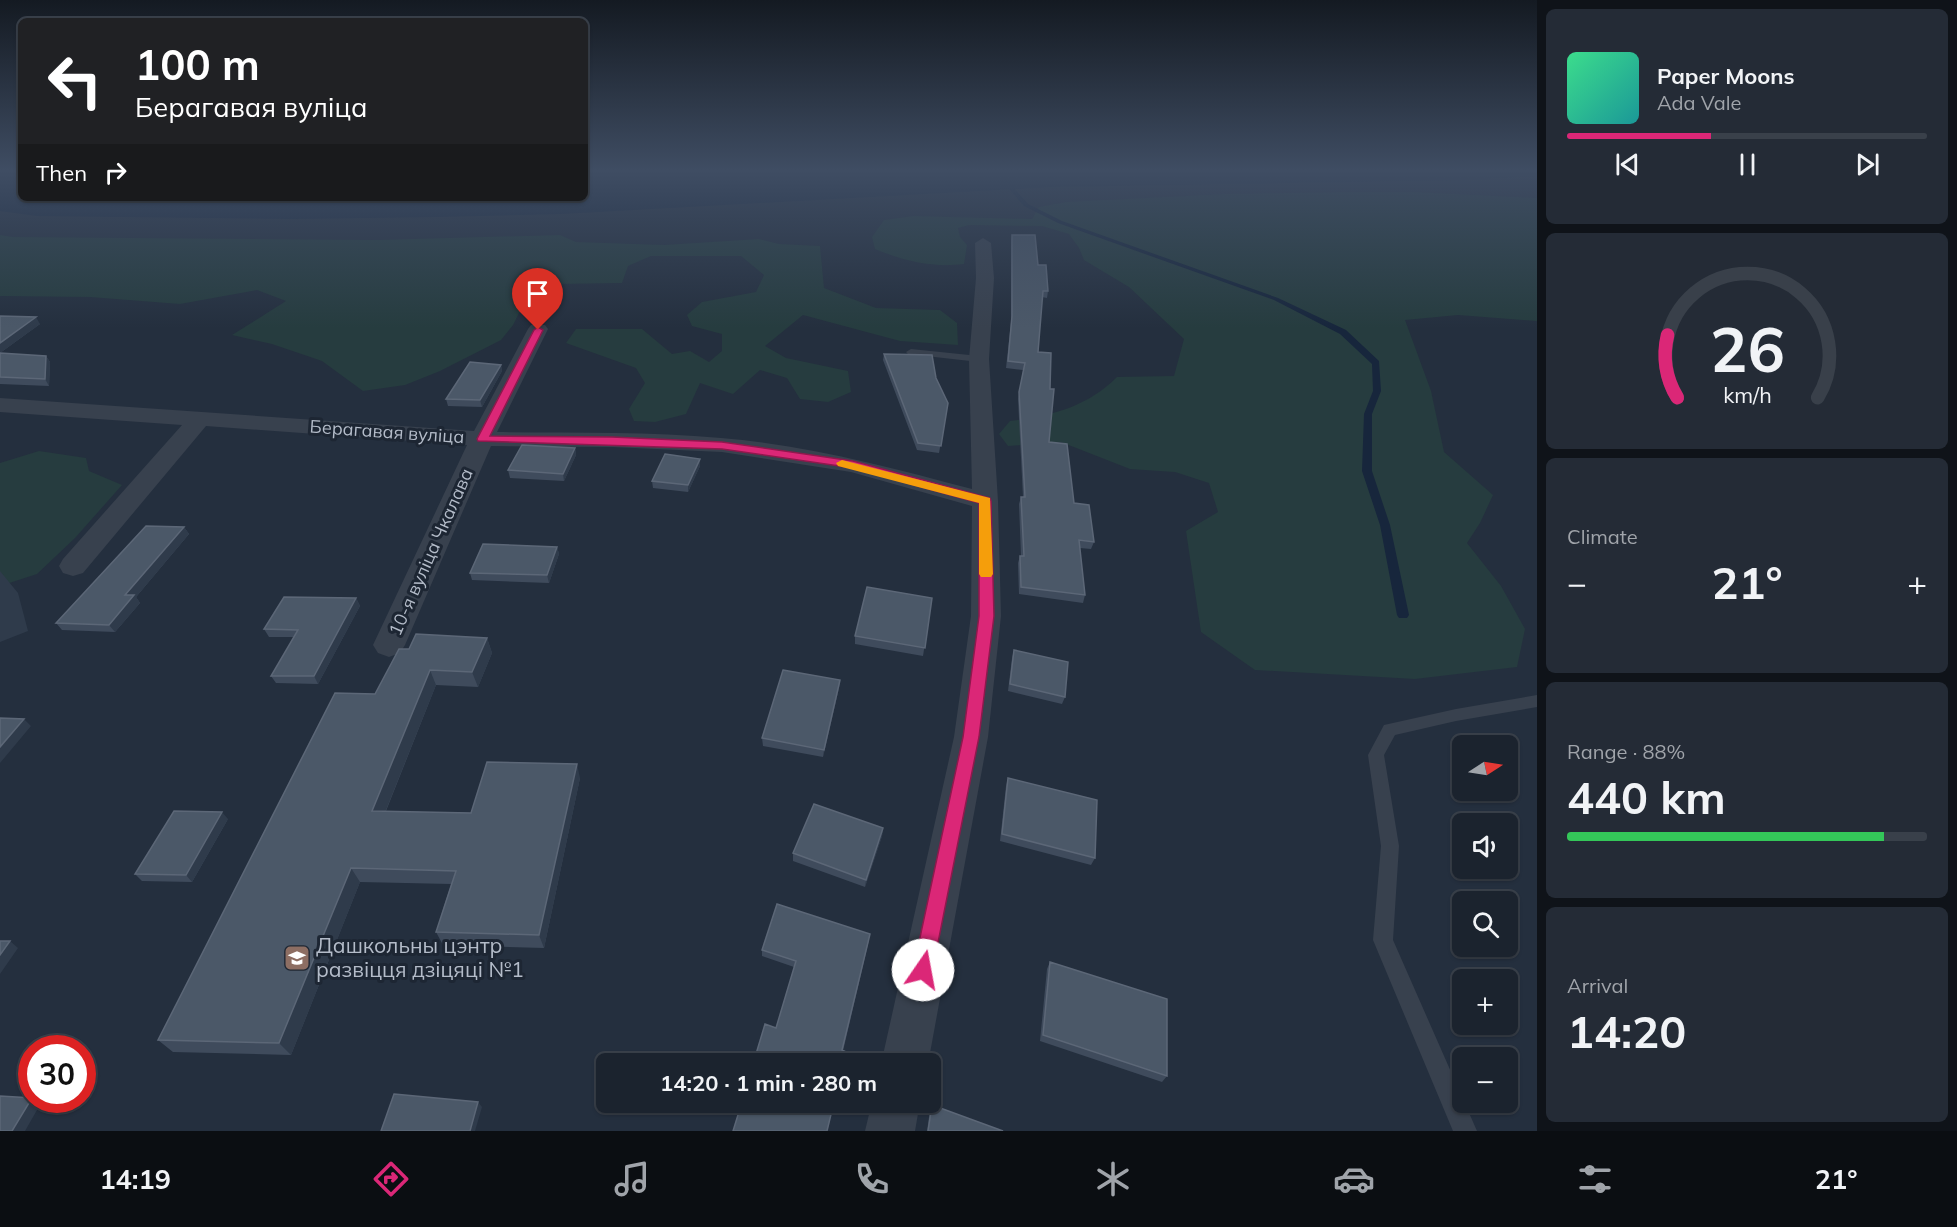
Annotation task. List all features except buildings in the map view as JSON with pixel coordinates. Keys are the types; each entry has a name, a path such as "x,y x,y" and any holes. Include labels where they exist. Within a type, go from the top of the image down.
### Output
{"street":[{"path":"906,1053 971,737 986,616 985,501 979,359 985,278 983,243"},
{"name":"10-я вуліца Чкалава","path":"388,645 482,439 538,330"},
{"name":"Берагавая вуліца","path":"0,405 482,439 612,440 722,445 853,465 985,501"},
{"path":"73,566 201,418"},
{"path":"890,1131 894,1113"}],"lane":[{"path":"911,352 979,359"},
{"path":"1465,1131 1383,940 1390,846 1376,755 1390,730 1456,715 1537,701"}],"green space":[{"path":"882,223 1537,223 1537,321 1458,315 1405,320 1431,391 1444,452 1493,495 1480,523 1467,543 1501,586 1525,629 1517,667 1415,679 1255,670 1201,632 1186,531 1218,512 1209,483 1175,472 1130,469 1061,442 1008,446 999,434 1010,421 1054,413 1081,403 1117,377 1174,376 1184,339 1129,287 1084,260 1069,234 1042,226 969,225 958,228 960,237 967,245 964,264 952,265 908,260 886,253 875,249 872,237"},
{"path":"0,235 13,237 377,240 560,235 576,242 664,245 759,239 779,244 820,246 824,288 876,308 940,310 957,323 958,345 900,341 803,315 765,346 786,358 848,371 851,392 828,402 800,399 787,378 760,370 733,394 700,383 686,414 655,422 634,421 629,409 645,383 636,368 566,343 576,329 642,329 672,354 690,351 709,362 722,351 722,334 692,326 687,315 702,302 756,292 764,275 741,256 651,256 628,266 622,283 558,284 543,302 519,313 501,340 440,371 405,385 363,391 322,361 272,344 232,335 286,301 257,290 180,304 90,297 0,296"},
{"path":"39,451 86,458 89,471 122,485 75,538 37,574 0,586 0,463"}],"waterway":[{"path":"1062,223 1276,299 1343,332 1376,363 1377,391 1368,414 1367,471 1385,525 1403,615"}],"slow traffic":[{"path":"842,463 985,501 986,574"}],"place":[{"name":"Дашкольны цэнтр развіцця дзіцяці №1","path":"297,958"}],"route":[{"path":"538,330 482,439 612,440 722,445 853,465 985,501 986,616 971,737 923,970"}]}
